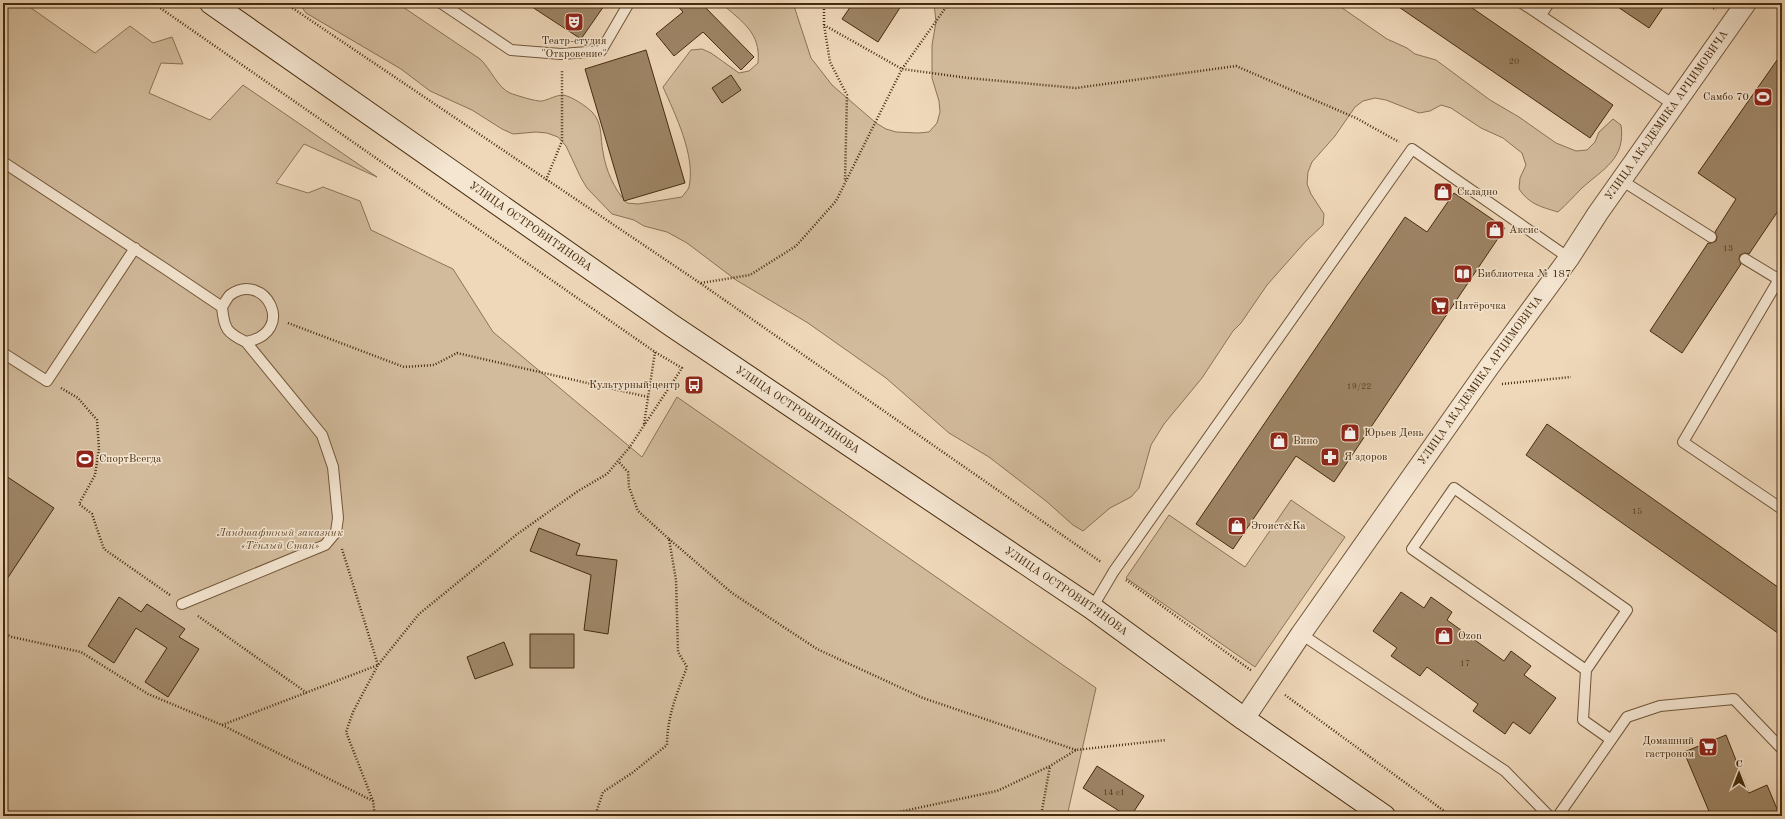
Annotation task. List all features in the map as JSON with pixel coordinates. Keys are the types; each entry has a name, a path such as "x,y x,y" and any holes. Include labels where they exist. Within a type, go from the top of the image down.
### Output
{"main road":[{"name":"УЛИЦА ОСТРОВИТЯНОВА","path":"211,3 671,325 1092,608 1244,719 1384,816"}],"street":[{"name":"УЛИЦА АКАДЕМИКА АРЦИМОВИЧА","path":"1244,719 1269,684 1301,634 1475,387 1569,258 1746,3"}],"lane":[{"path":"442,3 511,50 562,54 601,51 628,3"},
{"path":"1522,3 1674,105"},
{"path":"1541,15 1549,3"},
{"path":"1092,608 1114,572 1412,149 1569,258"},
{"path":"3,162 135,248 222,308"},
{"path":"1622,180 1711,237"},
{"path":"3,353 47,381 135,248"},
{"path":"1745,259 1780,276 1683,442 1782,509"},
{"path":"182,604 325,545 336,532 338,518 332,467 322,435 246,342 231,335 223,322 222,308 229,295 242,289 258,291 268,299 273,309 273,322 267,333 257,340 246,342"},
{"path":"1586,670 1412,549 1454,488 1628,610 1586,670 1583,720 1610,739"},
{"path":"1301,634 1505,772 1549,816"},
{"path":"1558,816 1610,739 1627,717 1660,706 1734,700 1782,748"}],"path":[{"path":"153,3 655,352 682,368 644,426 607,474 578,491 516,535 419,614 378,665 353,712 346,732 373,801 375,816"},
{"path":"285,3 700,283 1114,572 1451,816"},
{"path":"824,3 824,25 830,62 847,95 845,183"},
{"path":"700,283 750,275 796,246 836,201 902,69 949,3"},
{"path":"824,25 902,69 968,78 1076,88 1236,66 1356,118 1412,149"},
{"path":"546,180 562,141 562,54"},
{"path":"273,317 404,367 434,364 457,353 648,397"},
{"path":"644,426 655,352"},
{"path":"1475,387 1571,377"},
{"path":"47,381 78,398 97,420 99,449 95,475 79,504 92,514 104,549 307,692"},
{"path":"618,461 628,472 629,487 638,511 732,593 817,649 923,698 1076,750 1166,740"},
{"path":"336,532 378,665"},
{"path":"595,816 603,792 632,773 667,745 667,729 674,702 687,667 678,652 676,580 669,539"},
{"path":"3,633 12,637 81,652 148,694 222,725 373,801"},
{"path":"222,725 378,665"},
{"path":"880,816 997,791 1050,766 1076,750"},
{"path":"1041,816 1050,766"}],"green space":[{"name":"Ландшафтный заказник «Тёплый Стан»","path":"3,3 24,3 95,53 130,26 153,43 172,37 183,64 161,63 149,93 210,120 243,85 377,177 304,144 276,183 308,193 323,187 360,201 371,230 453,269 493,332 642,457 677,397 1096,688 1067,816 3,816"},
{"path":"299,3 397,3 480,59 501,87 510,93 539,101 563,95 570,97 586,107 596,116 600,126 604,159 608,173 614,186 627,203 638,204 682,197 689,187 690,162 687,149 678,122 663,87 691,50 702,49 711,53 739,73 749,71 758,63 758,52 753,35 743,22 721,3 793,3 811,58 832,85 876,123 886,129 896,132 929,132 937,123 940,112 939,101 932,78 932,45 936,22 934,3 1335,3 1387,39 1407,48 1415,54 1436,60 1490,100 1519,117 1556,143 1576,151 1587,150 1595,142 1599,132 1613,119 1621,125 1622,137 1620,147 1611,162 1558,212 1531,202 1519,189 1520,178 1526,165 1522,153 1503,138 1481,128 1451,108 1441,105 1430,111 1419,113 1386,100 1375,98 1363,101 1355,107 1335,136 1312,162 1308,172 1307,184 1311,194 1324,214 1323,225 1306,241 1267,285 1241,323 1233,331 1202,378 1164,424 1151,445 1139,488 1131,497 1110,508 1083,531 1073,525 1046,501 989,457 949,433 886,378 808,323 736,280 687,243 667,232 644,226 634,220 612,214 587,188 566,146 558,137 547,133 536,132 513,134 502,129 472,110 430,91 401,69 306,13"},
{"path":"1291,500 1345,537 1255,667 1126,578 1169,515 1245,567"}],"building":[{"name":"Театр-студия \"Откровение\"","path":"526,3 606,3 581,39"},
{"path":"675,3 701,3 754,57 741,70 703,32 674,56 656,34 683,12"},
{"path":"853,3 903,3 878,42 842,19"},
{"path":"1393,3 1465,3 1613,105 1590,138"},
{"path":"1612,3 1666,3 1649,28"},
{"path":"646,50 685,183 624,201 585,69"},
{"path":"1782,53 1782,205 1749,254 1745,253 1740,255 1739,259 1741,264 1682,353 1650,331 1708,243 1716,241 1717,237 1715,232 1736,199 1698,173"},
{"path":"731,75 741,90 722,103 712,88"},
{"path":"1454,193 1505,228 1334,482 1296,456 1233,549 1196,524 1405,217 1427,232"},
{"path":"1547,424 1782,590 1782,636 1526,455"},
{"path":"3,474 54,508 3,585"},
{"path":"539,528 580,544 576,555 617,560 608,634 584,630 591,575 530,551"},
{"path":"1401,592 1424,608 1431,597 1452,612 1447,620 1504,661 1511,651 1531,666 1524,675 1556,698 1530,734 1513,722 1505,734 1473,711 1478,704 1427,667 1420,676 1391,656 1397,648 1373,631"},
{"path":"119,597 141,612 147,604 185,629 179,637 199,649 168,697 145,682 167,648 136,628 114,663 88,646"},
{"path":"530,634 574,634 574,668 530,668"},
{"path":"504,642 513,665 475,679 467,657"},
{"path":"1726,735 1749,793 1767,785 1780,816 1711,816 1684,752"},
{"path":"1097,766 1144,796 1131,816 1127,816 1083,788"}],"place":[{"name":"Театр-студия \"Откровение\"","path":"574,22"},
{"name":"Самбо 70","path":"1763,97"},
{"name":"Складно","path":"1443,192"},
{"name":"Аксис","path":"1495,230"},
{"name":"Библиотека № 187","path":"1463,274"},
{"name":"Пятёрочка","path":"1440,306"},
{"name":"Культурный центр","path":"694,385"},
{"name":"Юрьев День","path":"1350,433"},
{"name":"Вино","path":"1279,441"},
{"name":"Я здоров","path":"1330,457"},
{"name":"СпортВсегда","path":"85,459"},
{"name":"Эгоист&Ка","path":"1237,526"},
{"name":"Ozon","path":"1444,636"},
{"name":"Домашний гастроном","path":"1708,747"}]}
